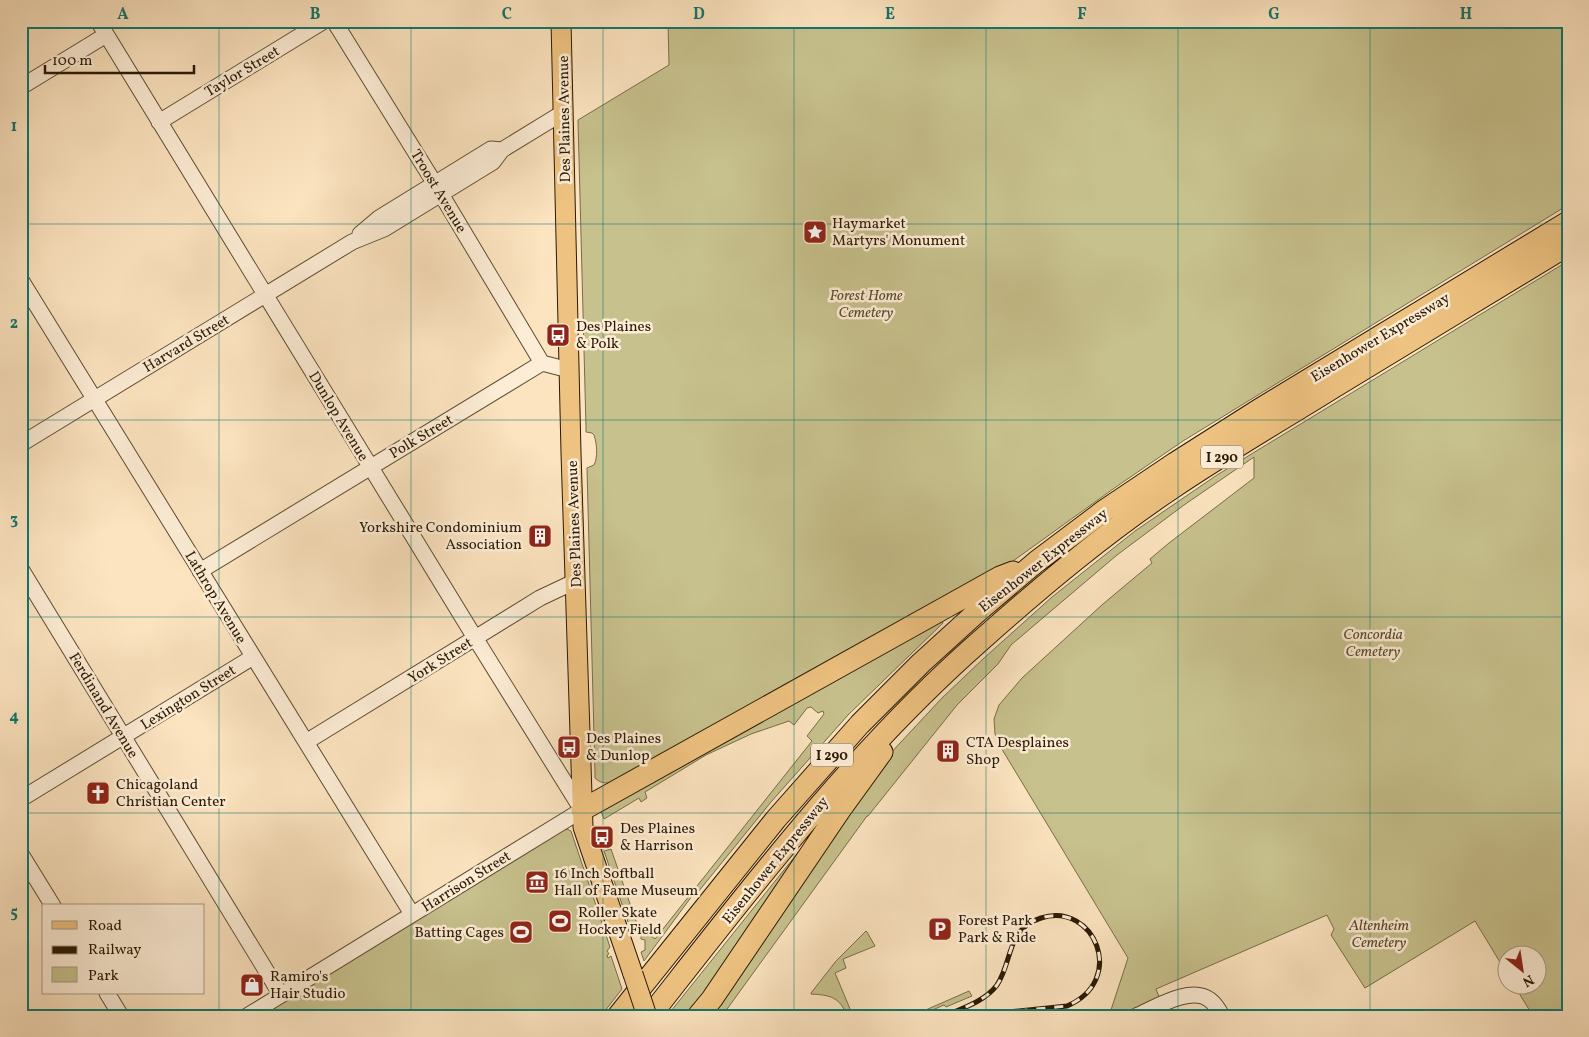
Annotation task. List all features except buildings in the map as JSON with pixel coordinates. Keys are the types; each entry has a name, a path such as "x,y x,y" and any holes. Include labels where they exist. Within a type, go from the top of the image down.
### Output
{"highway":[{"name":"Eisenhower Expressway","path":"618,1016 776,819 860,724 921,663 1036,562 1105,510 1175,463 1568,222"},
{"name":"Eisenhower Expressway","path":"648,1016 821,802 906,710 1012,613 1071,564 1166,493 1297,410 1568,244"},
{"path":"582,810 1000,577 1036,562"},
{"path":"700,1015 840,810 883,752 906,710"}],"main road":[{"name":"Des Plaines Avenue","path":"561,21 569,370 583,827 648,1016"}],"street":[{"name":"Dunlop Avenue","path":"98,21 582,810"},
{"name":"Taylor Street","path":"159,122 324,21"},
{"name":"Troost Avenue","path":"334,21 438,189 542,363"},
{"path":"21,87 106,35"},
{"name":"Harvard Street","path":"21,444 352,242 384,229 492,149 502,150 564,112"},
{"name":"Lathrop Avenue","path":"21,280 412,914"},
{"path":"542,363 569,370"},
{"name":"Polk Street","path":"200,571 542,363"},
{"name":"Ferdinand Avenue","path":"21,569 281,995"},
{"name":"York Street","path":"306,742 540,598 576,581"},
{"name":"Lexington Street","path":"21,799 253,658"},
{"name":"Harrison Street","path":"247,1016 582,810"},
{"path":"21,854 52,904"},
{"path":"108,994 121,1016"},
{"path":"1136,1016 1185,995 1196,994 1211,1000 1222,1016"}],"green space":[{"name":"Forest Home Cemetery","path":"668,21 1568,21 1568,205 1183,441 1002,569 618,781 603,783 595,778 587,468 594,465 597,450 594,435 586,432 578,120 669,65"},
{"name":"Concordia Cemetery","path":"1568,261 1568,1016 1533,1016 1520,994 1546,994 1546,944 1496,944 1496,956 1475,921 1365,988 1331,935 1334,929 1327,915 1156,989 1160,999 1121,1016 1111,1016 1110,1013 1128,958 1003,751 995,734 994,719 999,705 1022,678 1103,604 1152,563 1150,559 1254,478 1254,457 1184,505 1117,555 1011,645 998,664 957,705 867,816 722,1016 708,1016 887,757 942,698 1052,597 1135,531 1217,475"},
{"path":"940,617 943,623 848,715 771,802 694,897 692,896 644,961 641,952 645,950 645,940 641,939 641,934 649,934 655,939 812,741 807,736 824,714 823,711 818,713 811,707 807,708 794,725 789,721 751,734 706,755 645,792 647,798 641,802 639,798 604,819 600,809"},
{"path":"563,830 571,831 610,947 607,951 609,954 607,955 608,958 611,956 622,989 601,1016 260,1016"},
{"path":"808,840 695,1009 686,1016 667,1016"},
{"path":"611,849 637,924 633,925 628,922 604,851"},
{"path":"866,931 875,946 843,959 846,968 835,973 853,1016 847,1016 841,1005 834,998 811,993 836,961"},
{"path":"969,991 972,996 919,1016 912,1016"}],"railway":[{"path":"949,1014 987,995 997,985 1016,938 1030,923 1041,918 1060,916 1076,921 1089,932 1097,946 1100,962 1096,979 1086,994 1067,1006 998,1013 987,1016"}],"place":[{"name":"Haymarket Martyrs' Monument","path":"815,232"},
{"name":"Des Plaines & Polk","path":"558,335"},
{"name":"Yorkshire Condominium Association","path":"540,536"},
{"name":"Des Plaines & Dunlop","path":"569,747"},
{"name":"CTA Desplaines Shop","path":"948,751"},
{"name":"Chicagoland Christian Center","path":"98,793"},
{"name":"Des Plaines & Harrison","path":"602,837"},
{"name":"16 Inch Softball Hall of Fame Museum","path":"537,882"},
{"name":"Roller Skate Hockey Field","path":"560,921"},
{"name":"Forest Park Park & Ride","path":"940,929"},
{"name":"Batting Cages","path":"521,932"},
{"name":"Ramiro's Hair Studio","path":"252,985"}],"park label":[{"name":"Altenheim Cemetery","path":"1379,934"}]}
